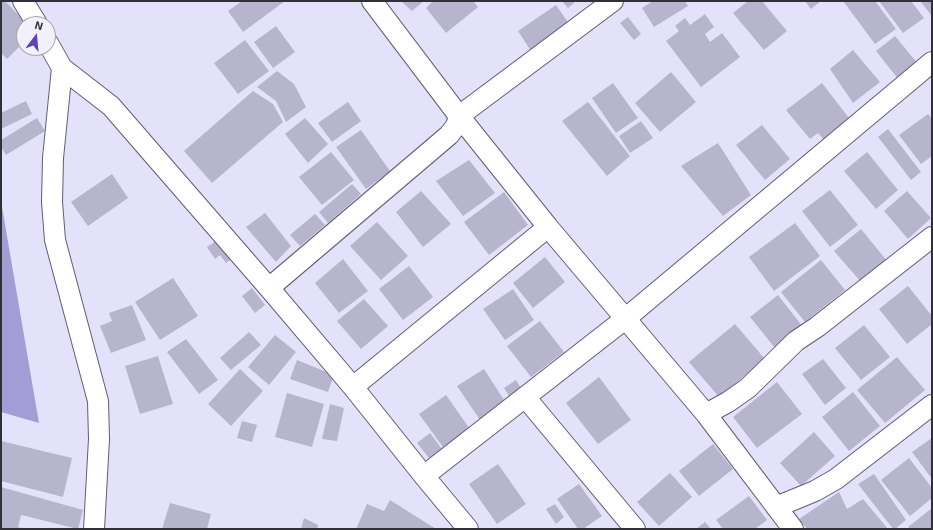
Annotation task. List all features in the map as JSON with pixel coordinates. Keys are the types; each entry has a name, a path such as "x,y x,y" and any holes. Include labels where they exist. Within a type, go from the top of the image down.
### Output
{"street":[{"path":"23,1 32,16"},
{"path":"372,1 459,116 548,227 706,414 793,529"},
{"path":"269,288 449,135 456,126 459,116 613,1"},
{"path":"55,56 62,68 111,106 353,387 468,529"},
{"path":"424,476 625,319 932,62"},
{"path":"62,68 53,158 52,202 55,240 98,401 99,439 94,529"},
{"path":"353,387 548,227"},
{"path":"706,414 728,402 748,388 796,341 817,327 932,237"},
{"path":"525,397 635,529"},
{"path":"776,507 815,491 836,479 932,405"}],"shaded area":[{"path":"1,201 39,423 1,412"}],"building":[{"path":"1,1 5,1 19,16 16,16 16,50 7,59 1,53"},
{"path":"242,1 285,1 243,32 228,11"},
{"path":"401,1 424,1 412,11"},
{"path":"433,1 473,1 478,7 446,33 426,8"},
{"path":"562,1 576,1 568,8"},
{"path":"653,1 685,1 688,6 654,27 642,8"},
{"path":"748,1 762,1 787,31 764,50 733,13"},
{"path":"805,1 821,1 811,9"},
{"path":"843,1 875,1 896,29 875,44"},
{"path":"879,1 911,1 924,18 903,33"},
{"path":"920,1 932,1 932,16"},
{"path":"556,5 570,25 531,51 518,31"},
{"path":"705,14 714,27 705,34 710,42 722,33 740,57 701,87 666,41 679,31 675,26 685,18 690,25"},
{"path":"628,17 641,34 634,40 620,23"},
{"path":"276,26 295,52 273,68 254,42"},
{"path":"895,36 918,64 899,80 876,51"},
{"path":"245,40 269,71 238,94 214,63"},
{"path":"853,50 880,82 853,103 830,69"},
{"path":"277,71 294,84 306,107 286,122 276,101 257,87"},
{"path":"671,72 696,102 660,132 635,103"},
{"path":"613,83 638,118 616,133 592,98"},
{"path":"822,83 849,118 824,140 818,133 810,139 786,110"},
{"path":"253,91 273,104 283,122 212,183 184,151"},
{"path":"26,101 32,114 1,129 1,113"},
{"path":"348,102 361,121 332,142 318,123"},
{"path":"588,102 630,156 607,176 562,121"},
{"path":"928,114 932,119 932,156 921,164 899,135"},
{"path":"37,118 45,131 6,155 1,147 1,140"},
{"path":"305,118 328,144 308,163 285,134"},
{"path":"641,121 653,138 630,153 619,136"},
{"path":"762,125 790,159 765,180 736,145"},
{"path":"888,129 921,172 911,180 878,137"},
{"path":"361,130 390,171 366,189 336,147"},
{"path":"718,143 751,195 723,216 681,166"},
{"path":"331,152 354,180 322,205 299,177"},
{"path":"867,152 898,190 876,209 844,171"},
{"path":"469,160 495,193 463,216 436,181"},
{"path":"112,174 128,198 88,226 71,202"},
{"path":"352,184 361,194 328,223 319,212"},
{"path":"830,190 858,225 830,247 802,211"},
{"path":"421,191 451,224 423,247 396,212"},
{"path":"907,191 931,218 908,239 884,211"},
{"path":"504,192 528,225 489,255 464,222"},
{"path":"265,213 291,246 276,262 246,227"},
{"path":"315,214 325,225 300,246 290,235"},
{"path":"377,222 408,256 381,280 350,246"},
{"path":"795,223 820,256 774,291 749,257"},
{"path":"861,229 887,261 861,282 834,251"},
{"path":"222,237 236,256 226,263 220,255 215,259 207,247"},
{"path":"545,257 565,282 533,308 513,283"},
{"path":"343,259 368,291 339,313 315,283"},
{"path":"821,260 845,290 805,322 781,292"},
{"path":"409,266 433,297 403,320 379,289"},
{"path":"173,278 198,316 160,340 135,302"},
{"path":"908,286 932,316 932,324 907,344 879,309"},
{"path":"252,288 265,305 255,313 242,296"},
{"path":"513,289 534,320 505,340 483,309"},
{"path":"778,295 803,327 775,348 750,317"},
{"path":"364,299 388,326 361,349 337,321"},
{"path":"132,305 146,340 111,353 100,326 112,321 109,313"},
{"path":"540,321 564,352 531,377 507,346"},
{"path":"735,324 765,359 719,397 689,362"},
{"path":"864,325 890,357 861,380 835,348"},
{"path":"249,332 261,345 231,370 220,358"},
{"path":"275,335 296,352 269,385 248,367"},
{"path":"186,339 218,380 199,394 167,352"},
{"path":"158,356 173,404 140,414 125,366"},
{"path":"897,357 925,390 885,423 857,390"},
{"path":"823,359 846,388 825,405 802,374"},
{"path":"297,360 334,375 328,392 290,379"},
{"path":"240,369 263,391 231,426 208,404"},
{"path":"484,369 506,403 480,420 457,386"},
{"path":"599,377 631,420 598,444 566,403"},
{"path":"516,380 525,395 513,402 504,388"},
{"path":"777,382 802,414 757,448 733,417"},
{"path":"853,392 880,426 849,451 822,417"},
{"path":"287,393 324,404 312,447 275,437"},
{"path":"446,395 472,432 445,450 419,414"},
{"path":"330,404 344,408 337,441 322,439"},
{"path":"242,421 257,425 252,442 237,438"},
{"path":"814,432 835,456 801,486 780,463"},
{"path":"430,433 445,453 433,463 417,443"},
{"path":"932,438 932,479 912,452"},
{"path":"1,441 72,458 63,497 1,481"},
{"path":"713,444 733,469 699,496 679,471"},
{"path":"909,458 932,488 932,498 910,516 881,480"},
{"path":"498,464 526,504 497,524 469,484"},
{"path":"670,473 692,497 659,526 637,502"},
{"path":"874,474 906,520 895,529 893,529 858,484"},
{"path":"579,484 602,516 583,529 578,529 557,499"},
{"path":"1,487 83,510 78,529 21,515 18,527 25,529 1,529"},
{"path":"839,492 847,509 863,499 888,529 807,529 799,519"},
{"path":"749,496 767,520 755,529 723,529 716,520"},
{"path":"390,500 436,529 356,529 367,504 384,511"},
{"path":"170,503 211,514 207,529 162,529"},
{"path":"555,504 564,517 556,524 546,509"},
{"path":"932,508 932,529 910,529 908,527"},
{"path":"304,518 318,525 317,529 301,529"},
{"path":"705,522 711,529 696,529"}]}
